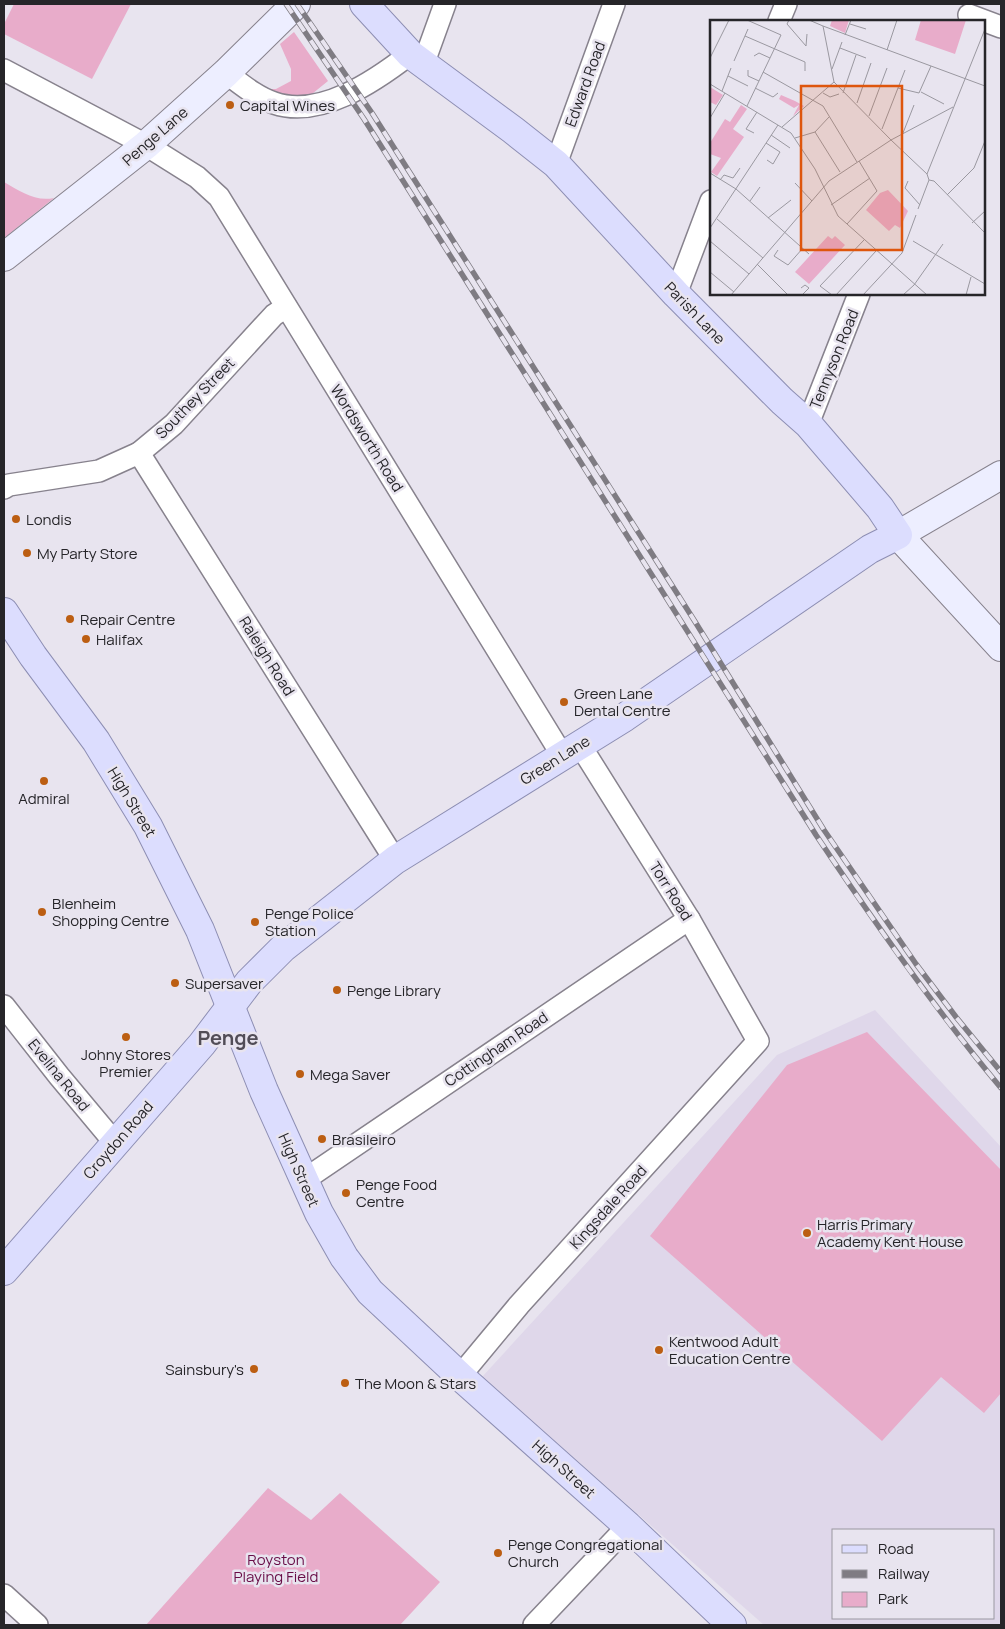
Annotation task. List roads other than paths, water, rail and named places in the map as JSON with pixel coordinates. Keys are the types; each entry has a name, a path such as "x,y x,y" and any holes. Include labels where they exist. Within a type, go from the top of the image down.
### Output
{"main road":[{"name":"Parish Lane","path":"364,4 417,60 556,164 676,294 782,401 808,424 880,508 898,535"},
{"name":"Green Lane","path":"230,1007 249,982 283,948 395,860 625,717 870,549 898,535"},
{"name":"High Street","path":"4,612 33,656 96,742 148,826 200,930 264,1091 319,1213 344,1258 370,1292 460,1376 628,1526 732,1625"},
{"name":"Croydon Road","path":"4,1271 202,1044 230,1007"}],"street":[{"name":"Penge Lane","path":"4,257 146,145 226,73 296,4"},
{"path":"226,73 259,97 290,108 325,103 417,60 445,4"},
{"name":"Edward Road","path":"556,164 614,4"},
{"path":"779,20 786,4"},
{"path":"970,13 1001,27"},
{"name":"Wordsworth Road","path":"4,70 146,145 198,177 219,197 286,307 571,750"},
{"path":"676,294 710,204"},
{"name":"Tennyson Road","path":"808,424 860,295"},
{"name":"Southey Street","path":"4,488 9,485 99,471 139,453 174,424 274,315 286,307"},
{"name":"Raleigh Road","path":"139,453 395,860"},
{"path":"898,535 1001,475"},
{"name":"Parish Lane","path":"898,535 1001,648"},
{"name":"Torr Road","path":"571,750 689,919 758,1041"},
{"name":"Cottingham Road","path":"304,1180 689,919"},
{"name":"Evelina Road","path":"4,1006 114,1143"},
{"name":"Kingsdale Road","path":"460,1376 526,1298 758,1041"},
{"path":"534,1625 628,1526"},
{"path":"4,1596 15,1618 37,1625"}],"railway":[{"path":"286,4 364,119 816,835 905,964 1001,1088"},
{"path":"297,4 372,113 694,620 824,830 916,964 1001,1072"}],"place":[{"name":"Capital Wines","path":"230,105"},
{"name":"Londis","path":"16,519"},
{"name":"My Party Store","path":"27,553"},
{"name":"Repair Centre","path":"70,619"},
{"name":"Halifax","path":"86,639"},
{"name":"Green Lane Dental Centre","path":"564,702"},
{"name":"Admiral","path":"44,781"},
{"name":"Blenheim Shopping Centre","path":"42,912"},
{"name":"Penge Police Station","path":"255,922"},
{"name":"Supersaver","path":"175,983"},
{"name":"Penge Library","path":"337,990"},
{"name":"Johny Stores Premier","path":"126,1037"},
{"name":"Mega Saver","path":"300,1074"},
{"name":"Brasileiro","path":"322,1139"},
{"name":"Penge Food Centre","path":"346,1193"},
{"name":"Harris Primary Academy Kent House","path":"807,1233"},
{"name":"Kentwood Adult Education Centre","path":"659,1350"},
{"name":"Sainsbury's","path":"254,1369"},
{"name":"The Moon & Stars","path":"345,1383"},
{"name":"Penge Congregational Church","path":"498,1553"}],"district":[{"name":"Penge","path":"228,1037"}],"park label":[{"name":"Royston Playing Field","path":"276,1568"}]}
